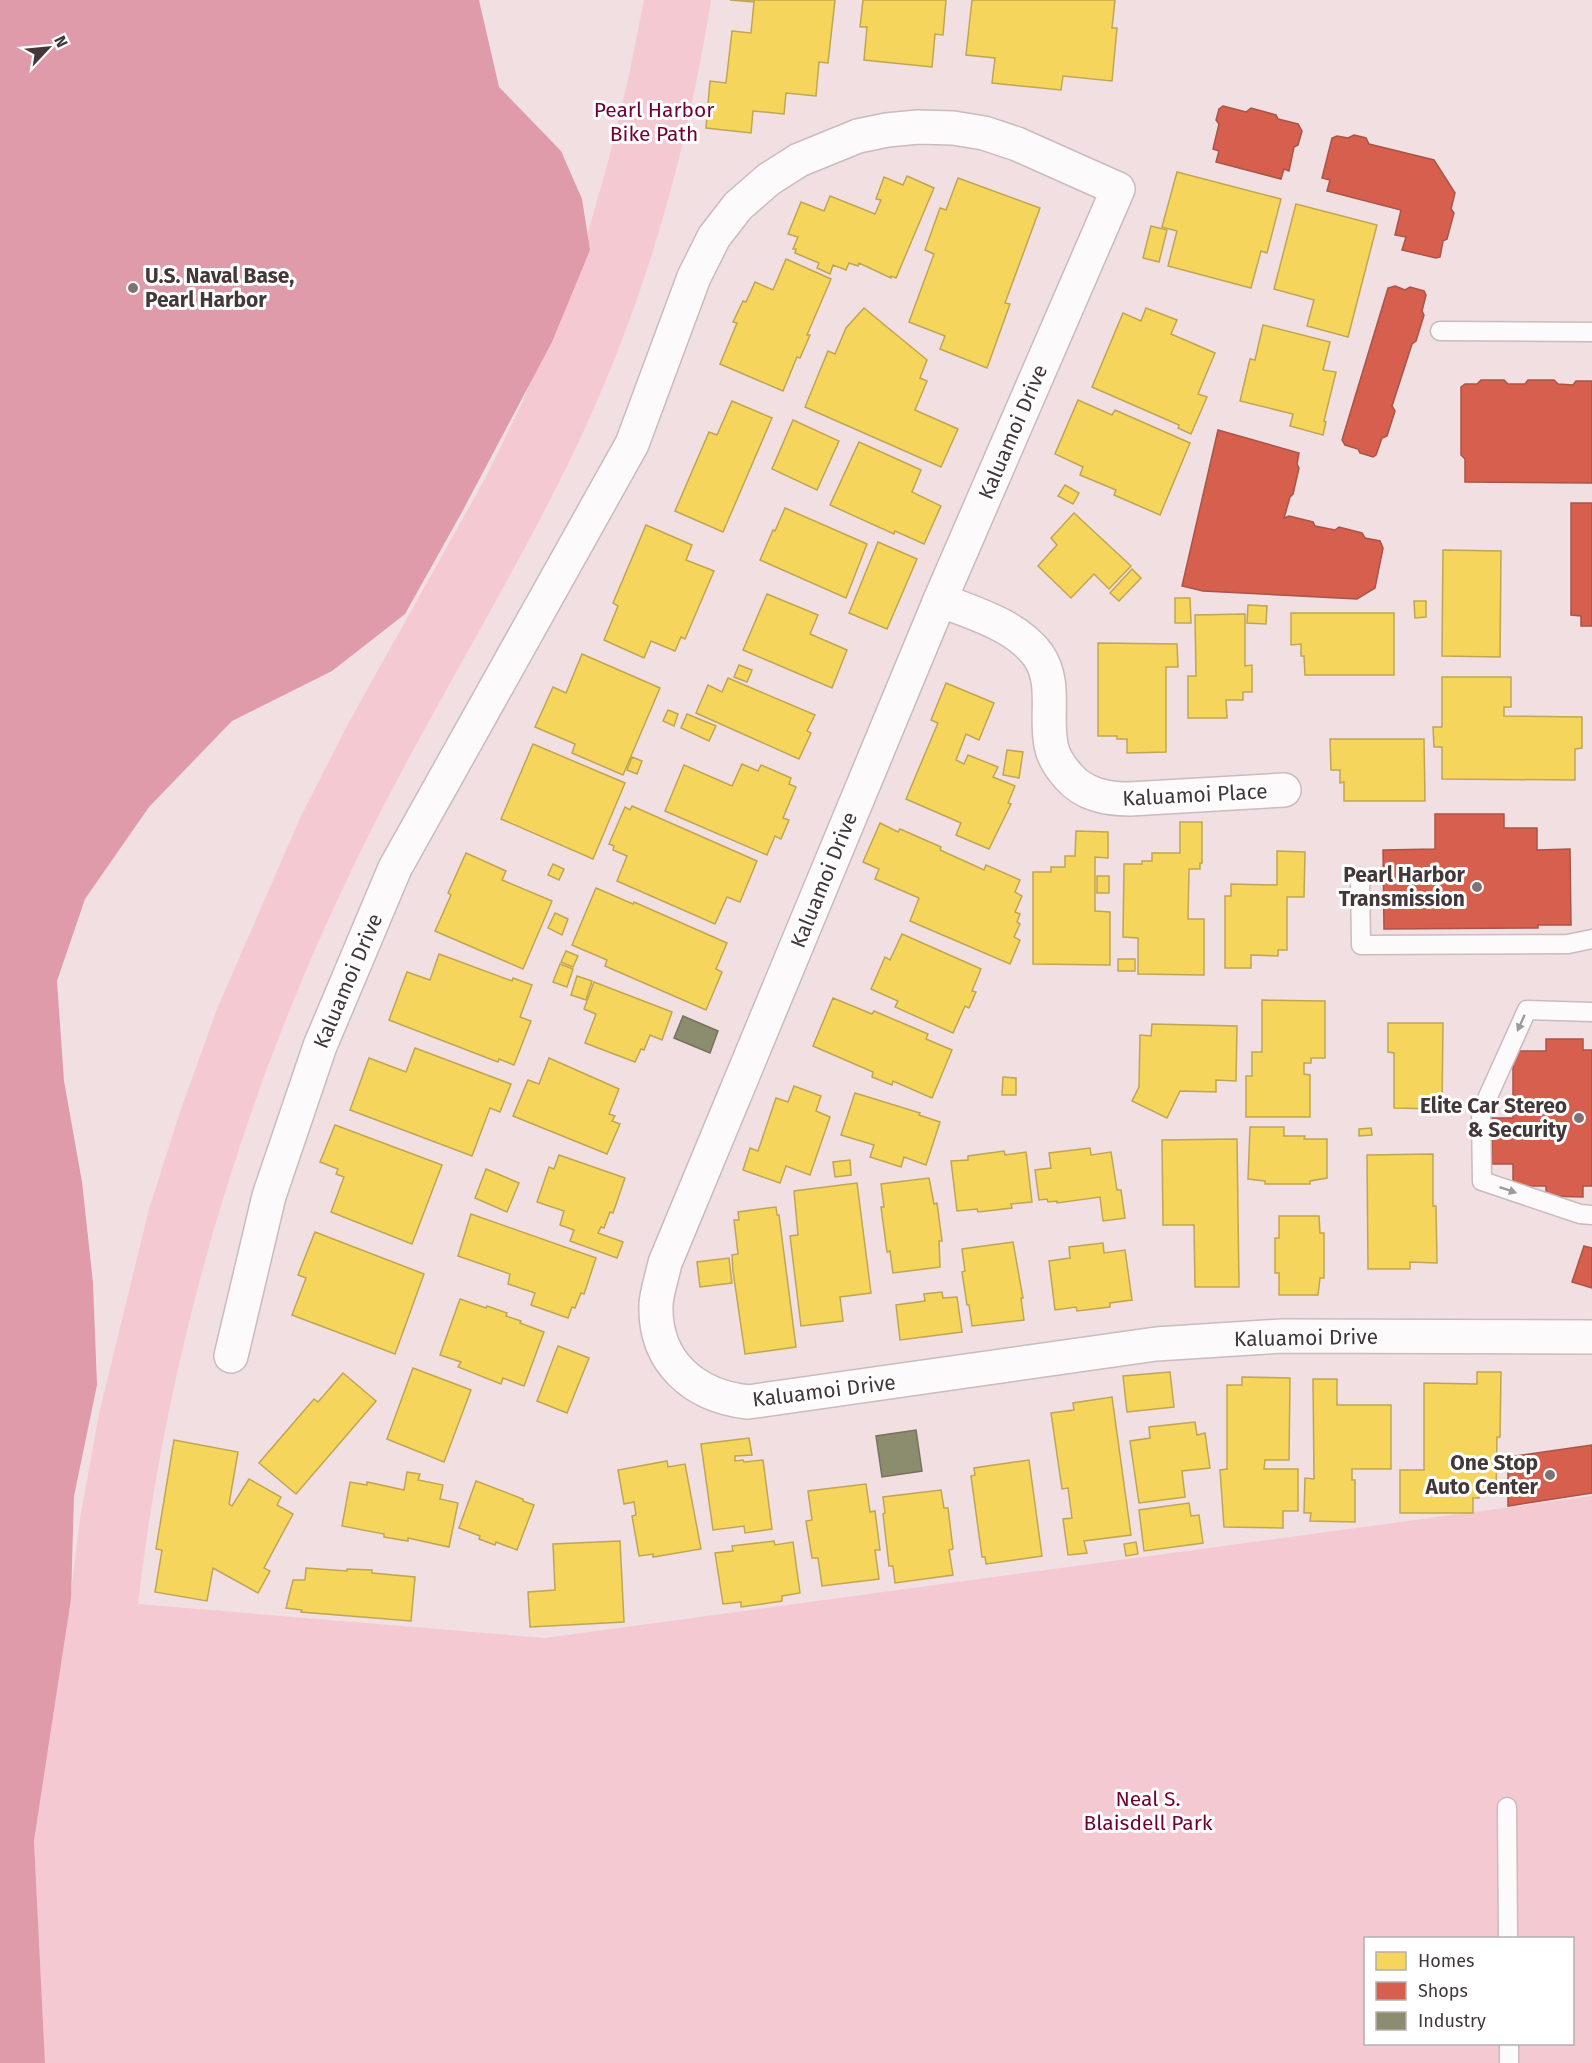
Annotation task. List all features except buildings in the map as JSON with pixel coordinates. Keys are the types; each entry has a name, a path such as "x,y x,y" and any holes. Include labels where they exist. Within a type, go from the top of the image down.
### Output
{"street":[{"name":"Kaluamoi Drive","path":"231,1356 269,1196 320,1046 395,868 632,444 694,276 714,237 738,206 768,179 799,160 858,136 918,127 953,128 984,133 1017,144 1118,189 940,600 665,1263 656,1305 663,1344 672,1364 689,1381 706,1391 721,1398 748,1402 1156,1344 1282,1336 1592,1337"},
{"name":"Kaluamoi Place","path":"940,600 1016,634 1040,658 1047,677 1050,695 1051,745 1058,764 1074,783 1090,792 1108,799 1130,799 1284,790"}],"lane":[{"path":"1440,331 1592,332"},
{"path":"1360,877 1361,945 1568,944 1592,939"},
{"path":"1592,1012 1527,1010 1481,1112 1482,1181 1580,1214 1592,1215"},
{"path":"1507,1807 1508,1937"},
{"path":"1509,2045 1509,2063"}],"green space":[{"name":"Neal S. Blaisdell Park","path":"644,0 711,0 688,119 658,235 618,349 595,405 544,511 380,812 355,863 315,950 278,1040 245,1131 215,1224 168,1414 151,1509 138,1604 545,1638 1592,1496 1592,2063 45,2063 34,1841 66,1631 80,1519 99,1414 149,1209 181,1109 217,1009 301,816 349,722 486,477 523,401 585,243 608,162"}],"shaded area":[{"path":"0,0 479,0 499,87 561,151 582,199 590,250 552,342 405,614 332,671 232,721 149,807 85,899 57,981 64,1081 82,1182 93,1283 97,1385 74,1496 71,1599 34,1841 45,2063 0,2063"}],"place":[{"name":"U.S. Naval Base, Pearl Harbor","path":"133,288"},
{"name":"Pearl Harbor Transmission","path":"1477,887"},
{"name":"Elite Car Stereo & Security","path":"1579,1118"},
{"name":"One Stop Auto Center","path":"1550,1475"}],"park label":[{"name":"Pearl Harbor Bike Path","path":"654,122"}]}
